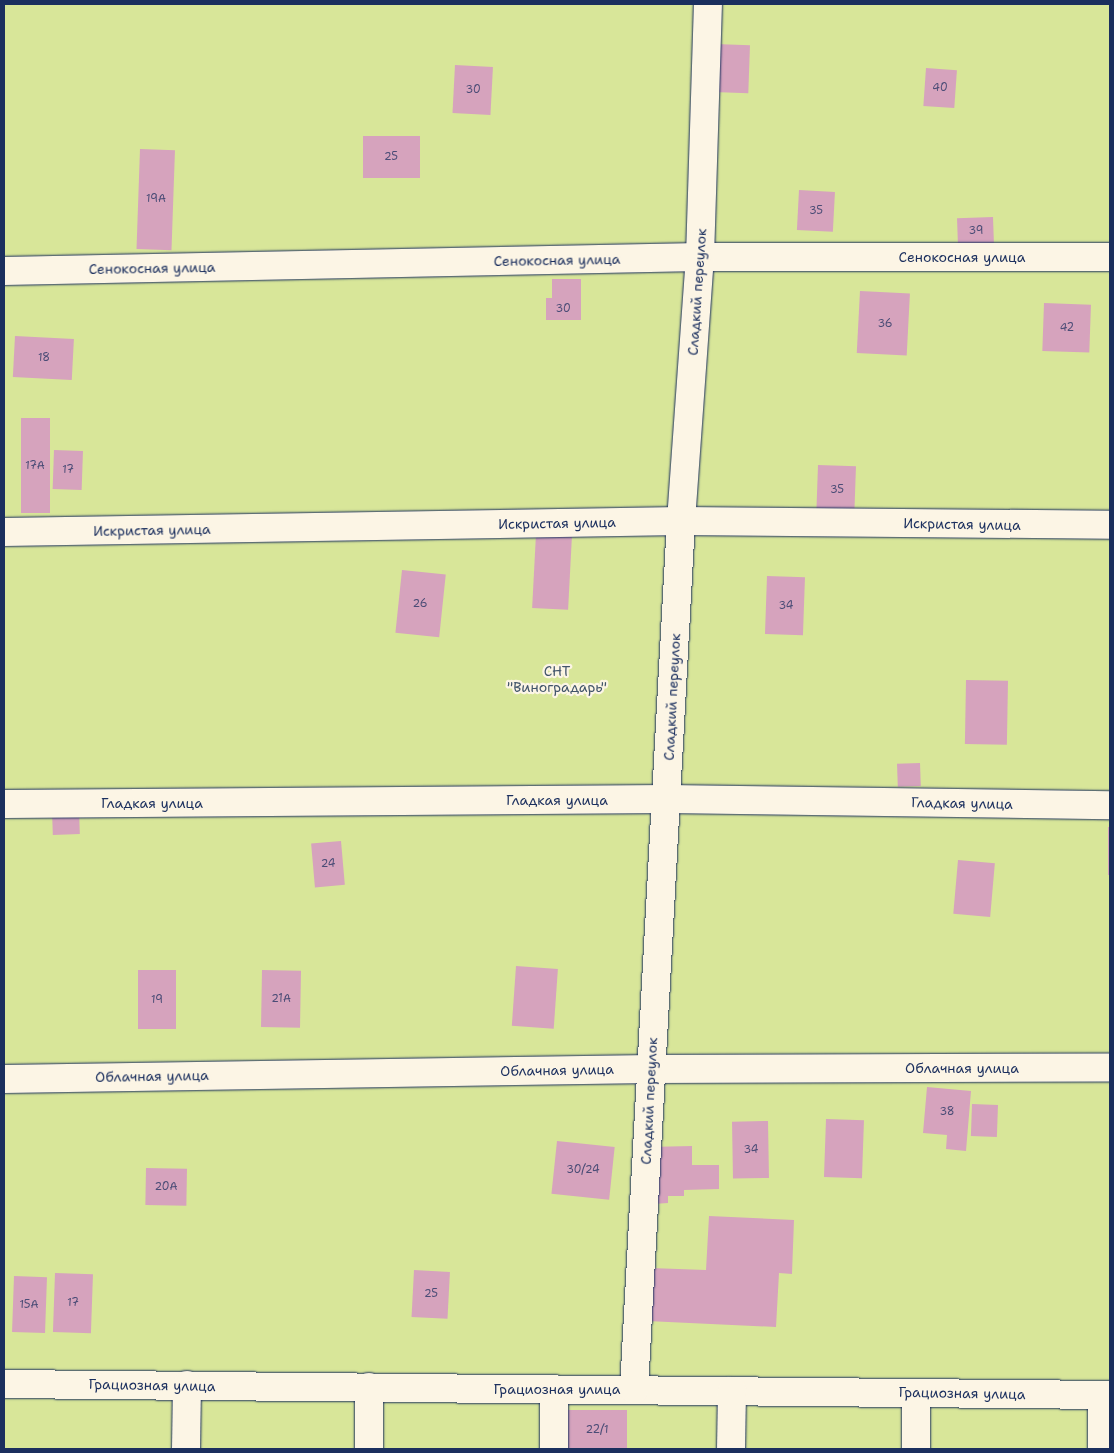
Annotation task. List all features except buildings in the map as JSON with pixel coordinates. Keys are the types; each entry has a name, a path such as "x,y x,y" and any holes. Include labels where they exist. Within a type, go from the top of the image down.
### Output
{"street":[{"name":"Сладкий переулок","path":"634,1390 681,521 700,257 708,4"},
{"name":"Сенокосная улица","path":"4,271 700,257 1110,257"},
{"name":"Искристая улица","path":"4,532 681,521 1110,525"},
{"name":"Гладкая улица","path":"4,804 667,799 1110,805"},
{"name":"Облачная улица","path":"4,1078 651,1069 1110,1067"},
{"name":"Грациозная улица","path":"4,1384 1106,1394"},
{"path":"186,1449 187,1385"},
{"path":"369,1387 369,1449"},
{"path":"554,1389 554,1449"},
{"path":"731,1449 732,1391"},
{"path":"916,1393 916,1449"},
{"path":"1102,1449 1106,1394"}],"green space":[{"name":"СНТ \"Виноградарь\"","path":"4,4 1110,4 1110,1449 4,1449"}]}
